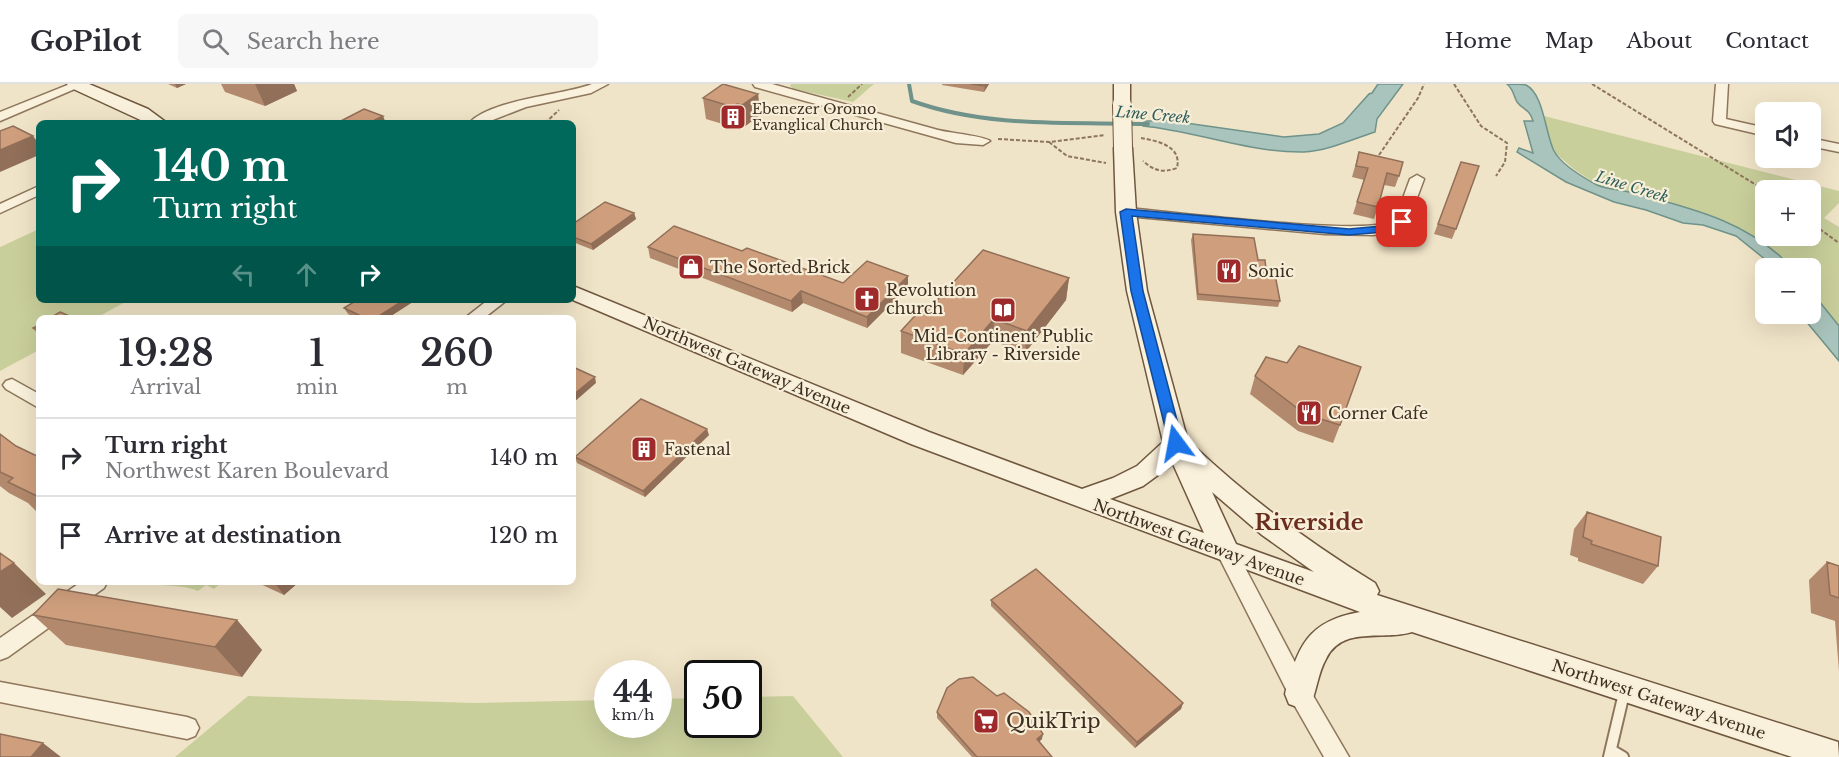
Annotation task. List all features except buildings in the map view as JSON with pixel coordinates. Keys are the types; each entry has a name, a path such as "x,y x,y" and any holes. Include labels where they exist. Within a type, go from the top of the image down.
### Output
{"main road":[{"path":"1122,84 1122,104 1130,143 1126,212 1137,291 1176,443 1226,550"},
{"path":"76,85 154,120"},
{"name":"Northwest Gateway Avenue","path":"576,293 920,438 1081,499 1416,621 1838,757"},
{"path":"1081,499 1125,485 1147,474 1165,459 1176,443"},
{"path":"1176,443 1209,476 1245,506 1327,568 1416,621"},
{"path":"1300,694 1312,658 1323,639 1342,629 1364,623 1416,621"}],"street":[{"path":"481,120 493,114 537,101 567,97 602,84"},
{"path":"759,84 778,86 956,139 987,140"},
{"path":"1722,84 1719,122 1755,130"},
{"path":"0,117 76,85"},
{"path":"1821,144 1839,148"},
{"path":"1126,212 1325,230 1373,231 1395,228 1402,222 1417,179"},
{"path":"0,209 36,193"},
{"path":"477,315 495,303"},
{"path":"12,385 36,400"},
{"path":"1226,550 1300,694 1337,757"},
{"path":"0,650 93,585"},
{"path":"0,692 187,728"}],"lane":[{"path":"1623,757 1610,754 1626,689"}],"path":[{"path":"850,103 847,98 862,84"},
{"path":"1379,155 1418,98 1424,84"},
{"path":"1454,84 1464,96 1473,116 1486,130 1507,143 1505,162 1496,176"},
{"path":"1592,84 1755,184"},
{"path":"987,140 1049,142 1110,135"},
{"path":"1130,143 1159,141 1171,147 1178,154 1180,162 1177,168 1161,172 1152,170 1139,158"},
{"path":"1049,142 1072,157 1108,163"},
{"path":"1821,230 1839,243"}],"green space":[{"path":"791,84 874,84 853,102 794,89 790,86"},
{"path":"1544,116 1796,180 1755,180 1755,237 1678,205 1598,185 1555,153"},
{"path":"1821,186 1839,191 1839,203 1824,218 1839,227 1839,326 1821,304 1821,258 1781,258 1768,246 1821,246"},
{"path":"36,230 36,303 124,303 102,315 36,315 36,352 0,371 0,247"},
{"path":"158,585 206,585 198,591 185,587"},
{"path":"206,585 219,585 214,589"},
{"path":"248,696 474,703 594,700 594,738 672,738 672,699 684,698 684,738 762,738 762,697 793,696 843,757 175,757"}],"water":[{"path":"1378,84 1403,84 1377,119 1375,132 1313,151 1263,149 1143,126 1144,121 1158,119 1284,137 1319,134 1343,123"},
{"path":"1507,84 1526,85 1532,90 1540,105 1554,151 1567,166 1580,175 1602,187 1659,200 1721,220 1755,238 1755,246 1767,246 1781,258 1764,258 1736,236 1614,202 1566,182 1517,152 1519,148 1533,153 1524,121 1533,121 1528,112 1517,102"},
{"path":"1821,304 1839,326 1839,361 1808,324 1821,324"}],"waterway":[{"name":"Line Creek","path":"909,84 912,101 969,116 1028,122 1148,124"}],"place":[{"name":"Ebenezer Oromo Evanglical Church","path":"733,117"},
{"name":"The Sorted Brick","path":"691,267"},
{"name":"Sonic","path":"1229,271"},
{"name":"Revolution church","path":"867,299"},
{"name":"Mid-Continent Public Library - Riverside","path":"1003,310"},
{"name":"Corner Cafe","path":"1309,413"},
{"name":"Fastenal","path":"644,449"},
{"name":"QuikTrip","path":"986,721"}],"district":[{"name":"Riverside","path":"1309,522"}],"route":[{"path":"1176,443 1153,345 1137,291 1126,212 1349,232 1395,228 1402,222"}]}
